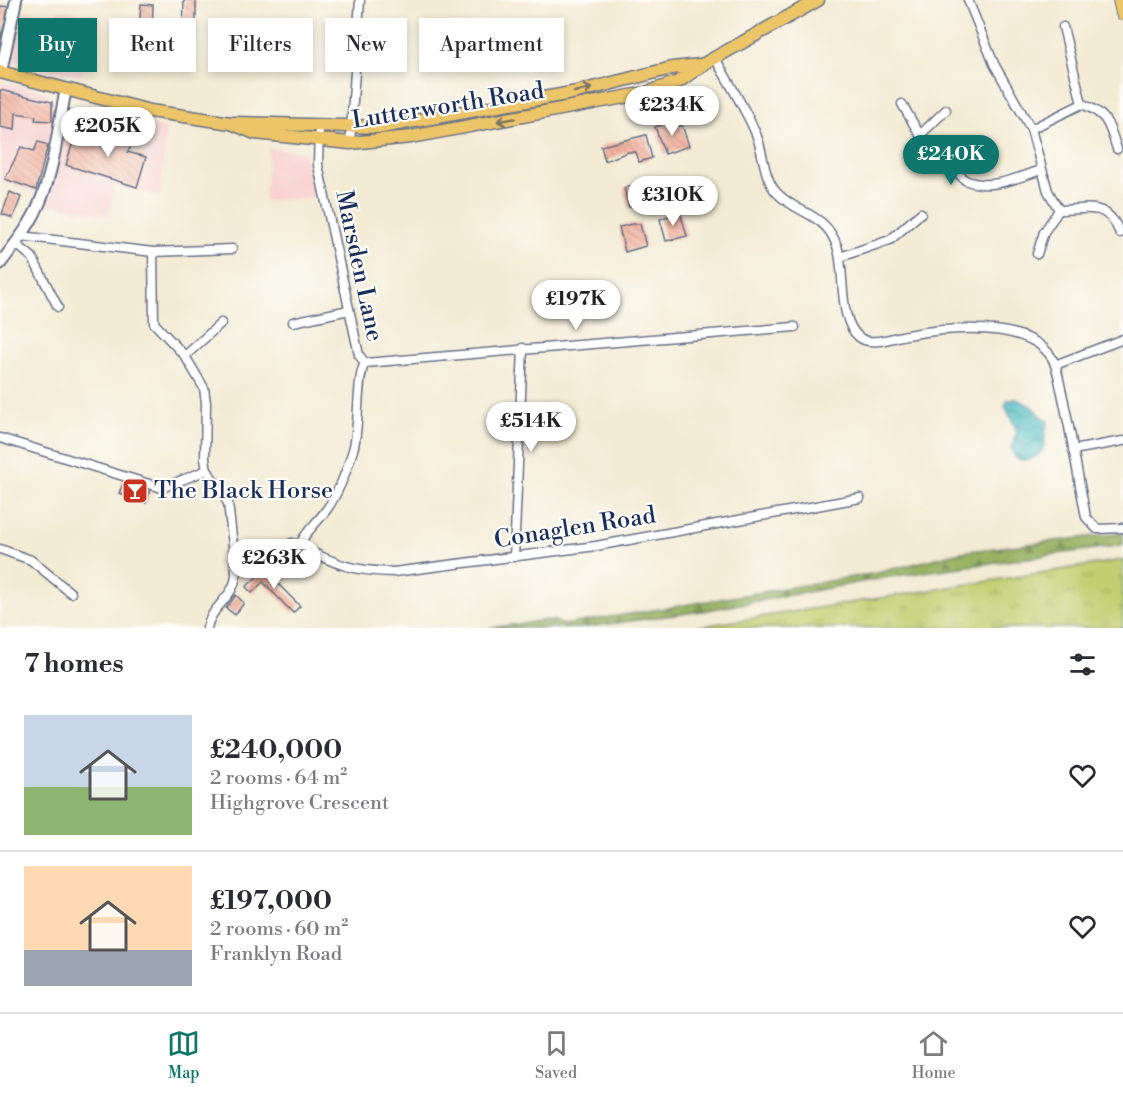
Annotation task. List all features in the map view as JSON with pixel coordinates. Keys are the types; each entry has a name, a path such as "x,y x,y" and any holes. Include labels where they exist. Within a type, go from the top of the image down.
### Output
{"highway":[{"path":"1120,0 1123,13"}],"main road":[{"name":"Lutterworth Road","path":"0,72 150,111 275,129 317,141 350,143 411,137 613,101 678,82 702,65 818,0"},
{"name":"Lutterworth Road","path":"275,129 319,126 381,127 565,94 672,68 702,65"},
{"path":"672,68 678,82"}],"street":[{"path":"0,72 16,0"},
{"path":"350,143 360,0"},
{"path":"968,0 994,64 1031,129 1048,191 1059,210"},
{"path":"1063,27 1082,105"},
{"path":"715,58 756,134 772,186 788,202 810,213 825,226 840,257 847,320 861,339 876,341 921,332 981,328 1019,335 1037,342 1055,365 1086,518 1097,529 1123,528"},
{"path":"0,264 18,240 40,202 47,182 66,90"},
{"path":"902,104 920,135 957,174 974,184 1002,183 1041,170"},
{"path":"1031,129 1082,105 1102,114 1109,125 1117,149"},
{"path":"920,135 946,110"},
{"name":"Marsden Lane","path":"299,546 327,510 340,487 354,447 360,404 360,370 364,363 359,355 318,165 319,126"},
{"path":"1059,210 1096,208 1107,213 1120,233"},
{"path":"1037,254 1044,232 1059,210"},
{"path":"840,257 890,240 921,213"},
{"path":"18,240 153,252 232,249"},
{"path":"18,240 32,257 58,307"},
{"path":"153,252 154,323 185,356 204,388 206,403 204,459 207,470 228,503 236,571 234,589 208,620 207,628"},
{"path":"293,321 349,310"},
{"path":"185,356 221,323"},
{"path":"364,363 795,327"},
{"path":"1055,365 1123,339"},
{"path":"514,557 523,348"},
{"path":"0,438 162,488 207,470"},
{"path":"1073,450 1123,441"},
{"name":"Conaglen Road","path":"299,546 333,563 363,572 394,572 596,546 860,498"},
{"path":"236,571 289,543 299,546"},
{"path":"0,549 31,560 70,592"}],"shaded area":[{"path":"24,10 56,16 58,10 100,16 97,26 97,18 22,18"},
{"path":"18,34 18,62 12,57"},
{"path":"59,72 83,72 81,77"},
{"path":"0,82 43,91 51,99 53,108 51,134 35,193 0,179"},
{"path":"79,109 166,129 160,196 114,186 109,215 47,204 71,114"},
{"path":"269,148 304,152 314,197 264,201"}],"green space":[{"path":"1123,533 1123,545 895,576 702,611 580,628 491,628 547,620 554,620 563,625 877,573 961,552"},
{"path":"1123,560 1123,628 690,628"}],"water":[{"path":"1016,399 1031,406 1048,422 1042,451 1033,458 1025,460 1016,458 1011,449 1017,431 1005,406 1008,400"}],"building":[{"path":"184,0 196,0 196,18 183,18"},
{"path":"141,4 153,5 152,18 140,18"},
{"path":"0,6 10,7 0,39"},
{"path":"0,90 52,102 52,121 35,120 36,116 16,113 15,130 0,127"},
{"path":"676,120 678,126 682,125 689,146 665,154 655,127"},
{"path":"126,129 141,134 127,152 146,157 137,187 66,165 75,135 113,146"},
{"path":"646,135 652,158 639,162 636,152 628,152 605,161 601,146"},
{"path":"38,142 48,145 36,190 5,179 21,147 34,151"},
{"path":"648,182 654,204 629,207 624,188"},
{"path":"10,192 21,197 13,218 2,214"},
{"path":"680,212 687,236 666,241 660,219"},
{"path":"640,224 646,246 625,252 619,227"},
{"name":"The Black Horse","path":"125,479 151,489 146,503 119,493"},
{"path":"264,570 300,606 293,613 263,582 252,593 246,587"},
{"path":"236,595 244,603 235,615 226,608"}],"place":[{"name":"The Black Horse","path":"135,491"}]}
